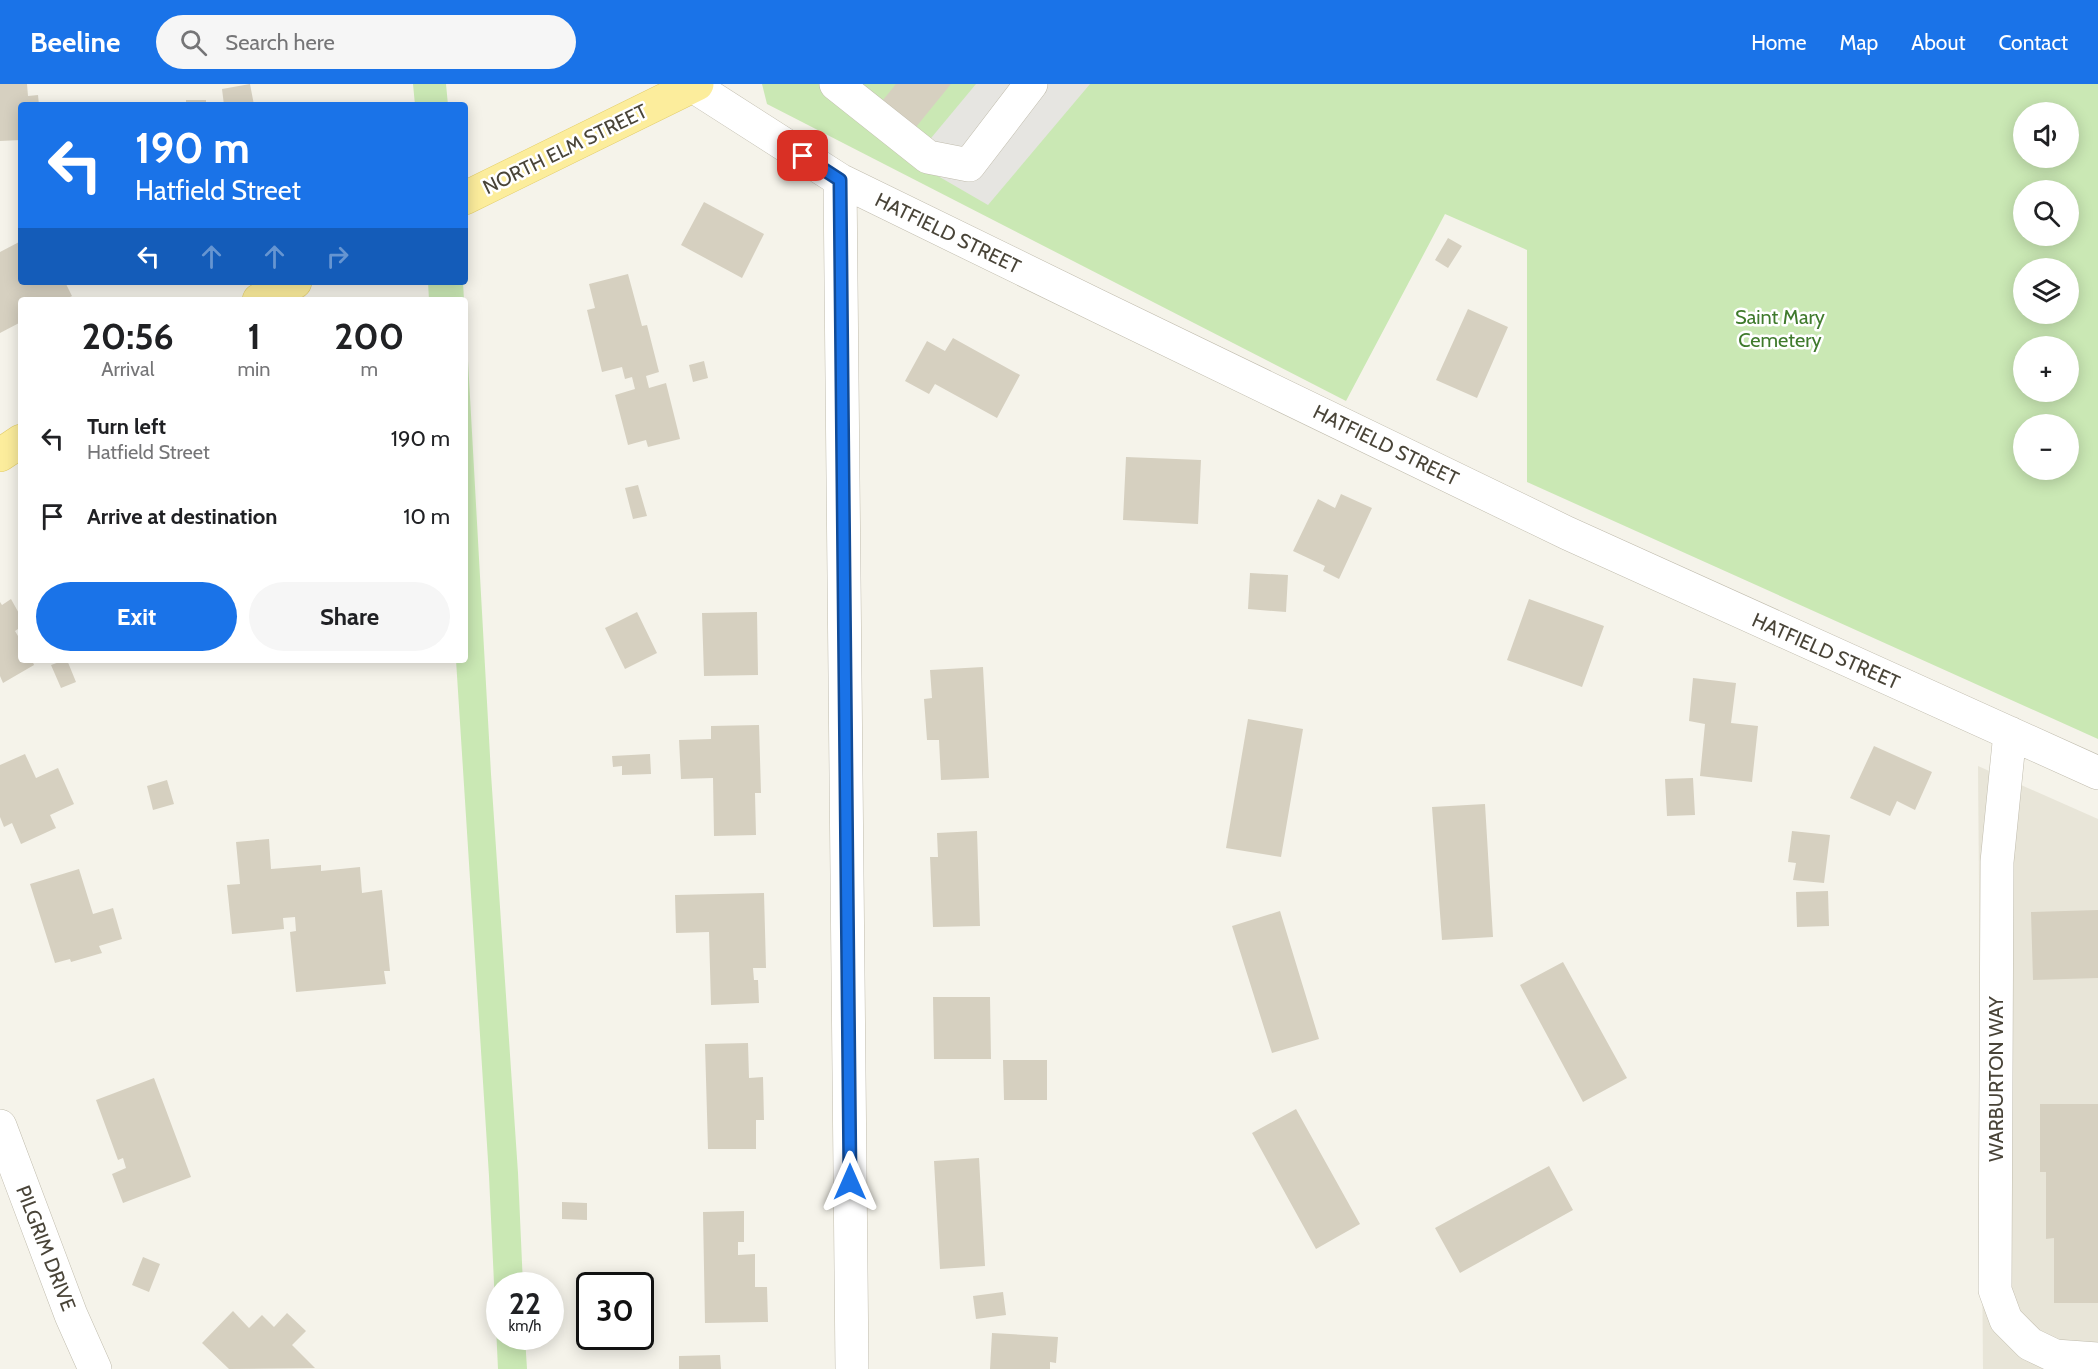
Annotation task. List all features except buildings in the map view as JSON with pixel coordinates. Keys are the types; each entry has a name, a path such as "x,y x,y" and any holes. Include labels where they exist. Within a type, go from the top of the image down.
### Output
{"main road":[{"name":"NORTH ELM STREET","path":"468,197 694,85"},
{"path":"265,297 289,285"},
{"path":"0,455 18,443"}],"street":[{"path":"836,84 928,157 969,165 1031,84"},
{"name":"HATFIELD STREET","path":"694,85 840,180 1567,533 2098,773"},
{"path":"840,180 852,1369"},
{"name":"WARBURTON WAY","path":"2010,733 1998,862 1995,1290 2006,1320 2030,1344 2055,1356 2098,1359"},
{"name":"PILGRIM DRIVE","path":"0,1126 71,1315 94,1369"}],"shaded area":[{"path":"976,84 1090,84 988,205 912,161"},
{"path":"1978,766 2098,819 2098,1369 1983,1369"}],"green space":[{"path":"413,84 446,84 448,102 415,102"},
{"name":"Saint Mary Cemetery","path":"762,84 2098,84 2098,739 1527,482 1527,250 1445,214 1346,401 767,104"},
{"path":"428,285 463,285 464,297 429,297"},
{"path":"468,361 522,1272 493,1272 456,663 468,663"},
{"path":"497,1350 526,1350 527,1369 498,1369"}],"route":[{"path":"803,156 840,180 850,1182"}]}
